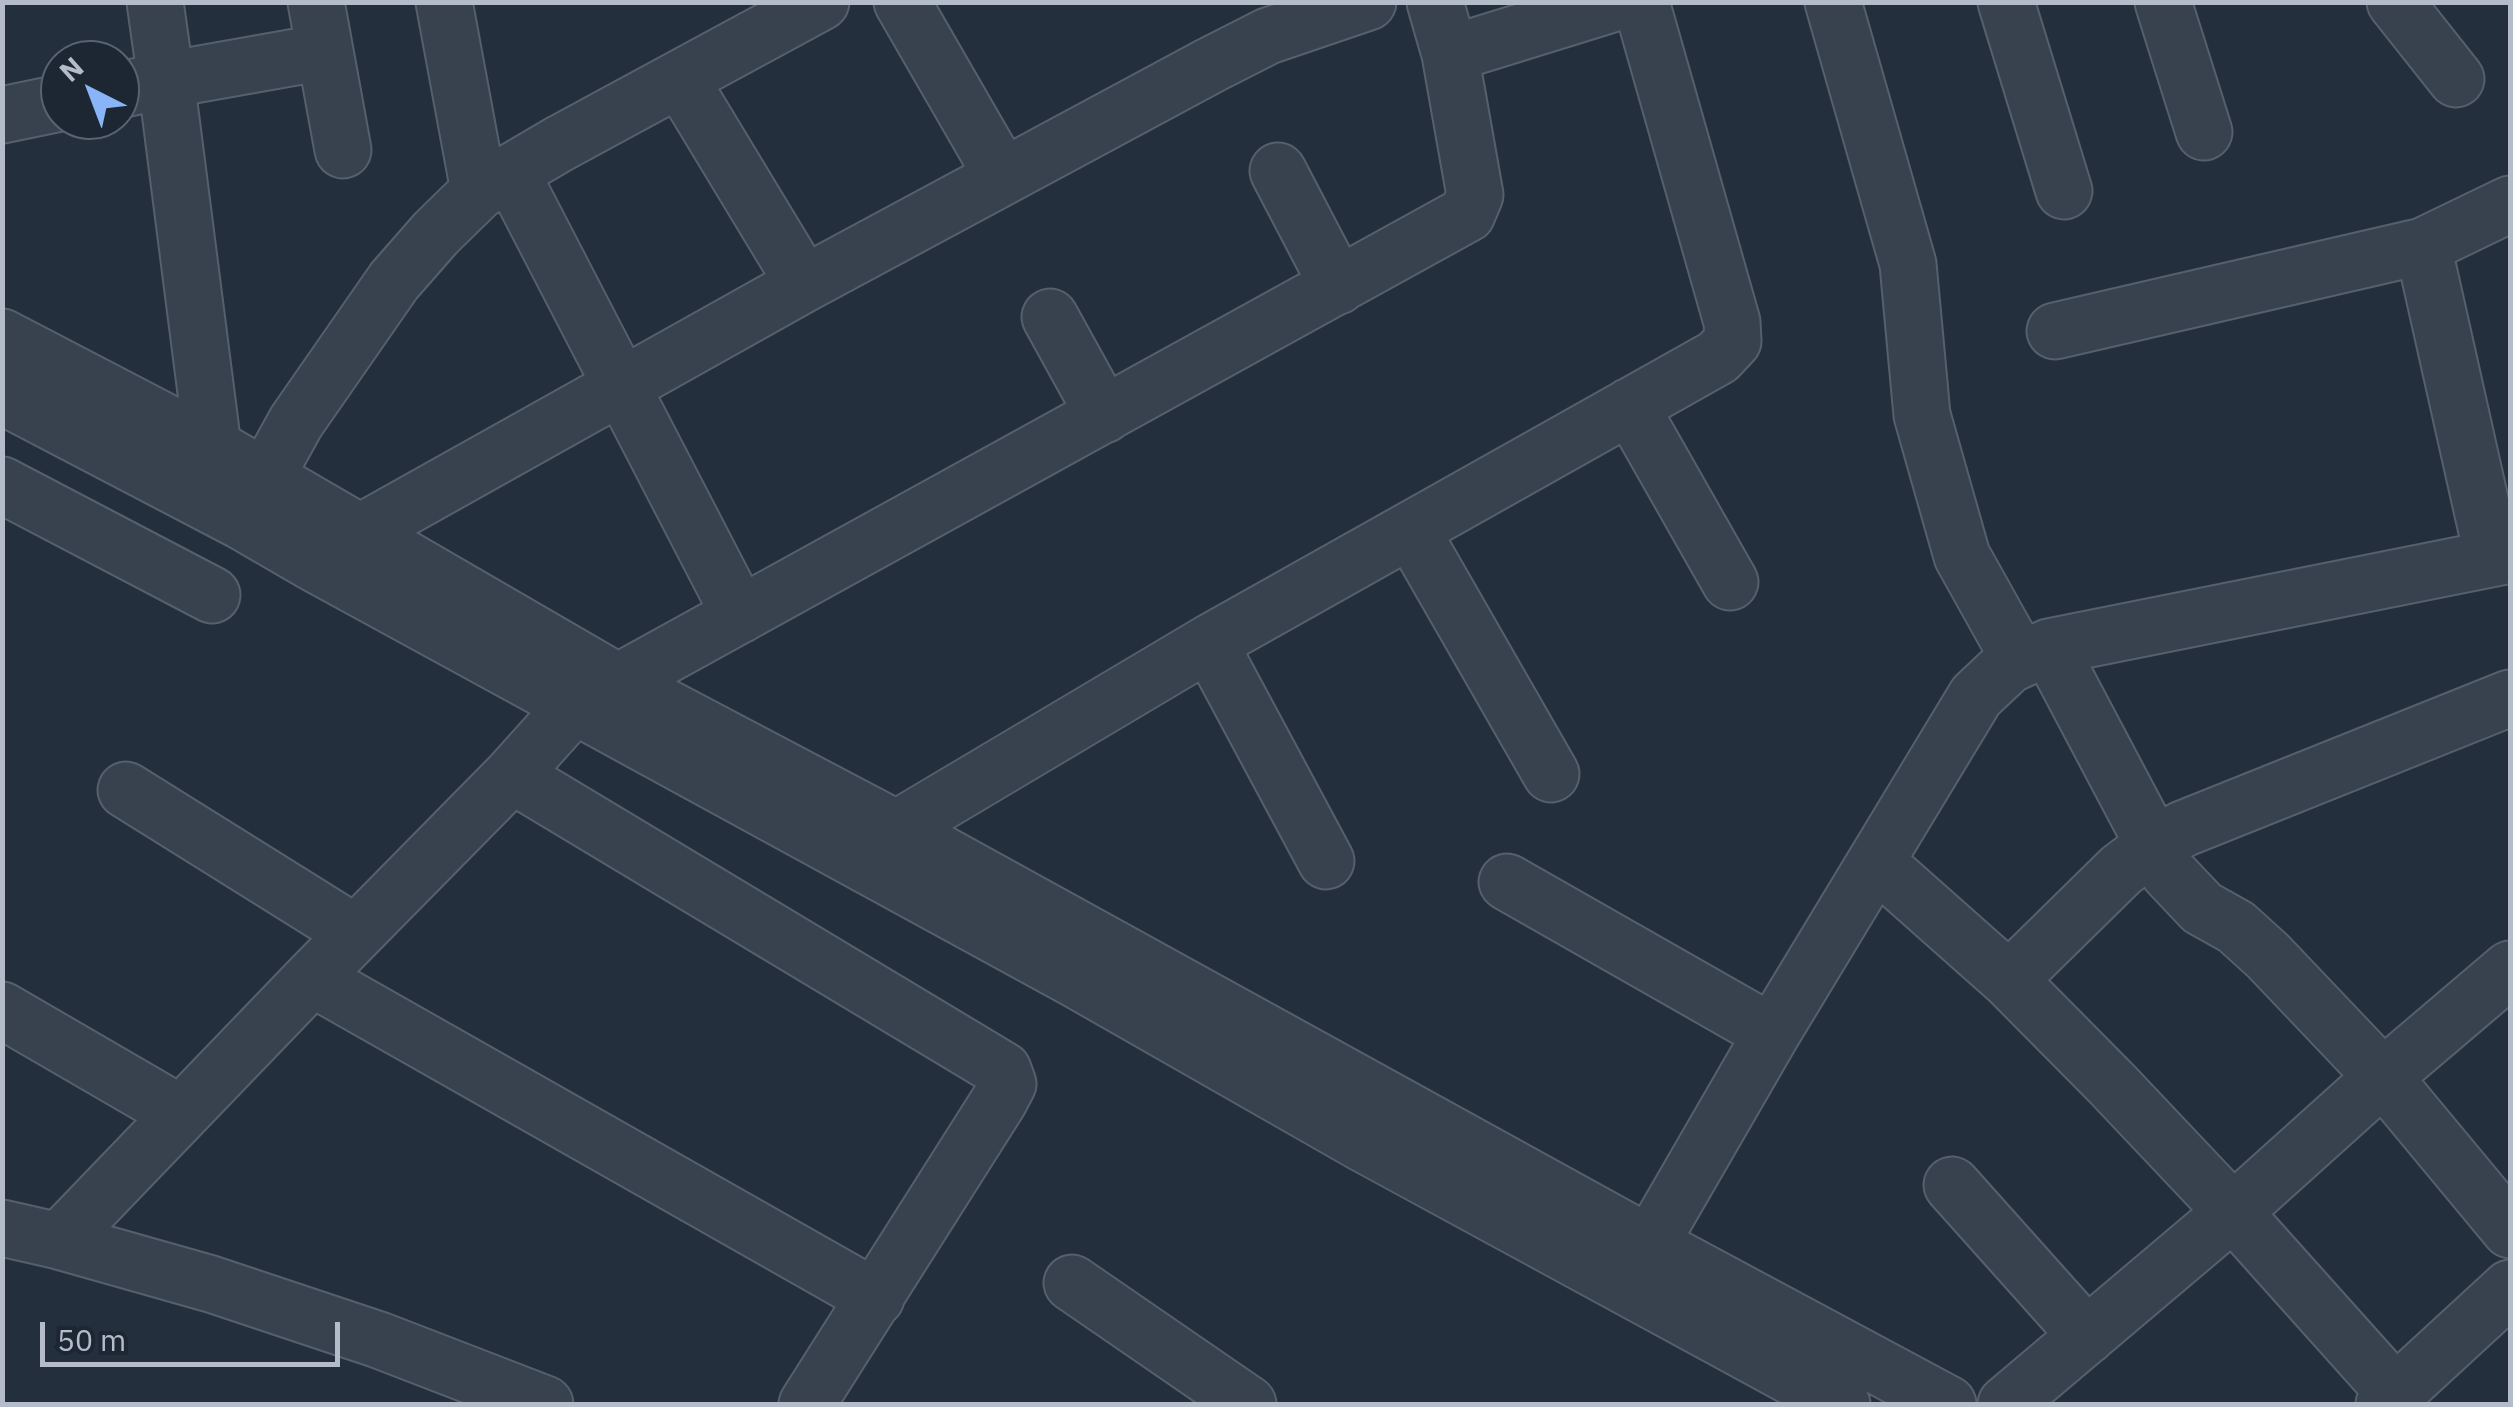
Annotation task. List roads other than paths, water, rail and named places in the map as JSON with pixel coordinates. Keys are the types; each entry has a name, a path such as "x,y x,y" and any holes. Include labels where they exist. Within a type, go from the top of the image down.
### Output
{"street":[{"path":"155,2 143,85 213,447"},
{"path":"444,2 495,182 621,386 740,615"},
{"path":"902,2 1003,178"},
{"path":"361,532 804,284 1211,65 1280,16 1368,2"},
{"path":"60,1241 355,933 596,694 1467,214 1475,195 1450,54 1434,2"},
{"path":"1450,54 1618,2"},
{"path":"851,856 1209,643 1718,357 1733,341 1732,322 1640,2"},
{"path":"1833,2 1908,264 1922,415 1962,556 2035,654 2168,872 2202,908 2236,928 2268,956 2383,1077 2510,1230"},
{"path":"2006,2 2064,191"},
{"path":"2164,2 2204,132"},
{"path":"2395,2 2456,79"},
{"path":"253,499 296,422 394,281 436,233 495,182 816,4"},
{"path":"143,85 320,27 343,150"},
{"path":"680,80 804,284"},
{"path":"2,115 40,106"},
{"path":"1278,171 1338,286"},
{"path":"2055,331 2423,246 2510,204"},
{"path":"1650,1244 1772,1033 1976,696 2009,665 2035,654 2502,556 2423,246"},
{"path":"1050,317 1104,415"},
{"path":"2,337 213,447 310,562 897,828 1948,1404"},
{"path":"2,458 18,404 253,499 361,532 596,694 851,856 1362,1142 1842,1404"},
{"path":"1630,406 1730,582"},
{"path":"2,484 212,595"},
{"path":"1411,530 1551,774"},
{"path":"1209,643 1326,861"},
{"path":"2009,980 2120,870 2183,829 2510,698"},
{"path":"512,775 1003,1070 1008,1084 1000,1102 807,1404"},
{"path":"126,790 355,933"},
{"path":"1876,862 2009,980 2112,1084 2233,1212 2390,1399 2501,1309"},
{"path":"1508,882 1772,1033"},
{"path":"2006,1404 2510,969"},
{"path":"312,978 876,1298"},
{"path":"2,1010 182,1114"},
{"path":"1952,1185 2088,1336"},
{"path":"2,1228 211,1284 360,1334 544,1404"},
{"path":"1072,1283 1248,1404"}]}
